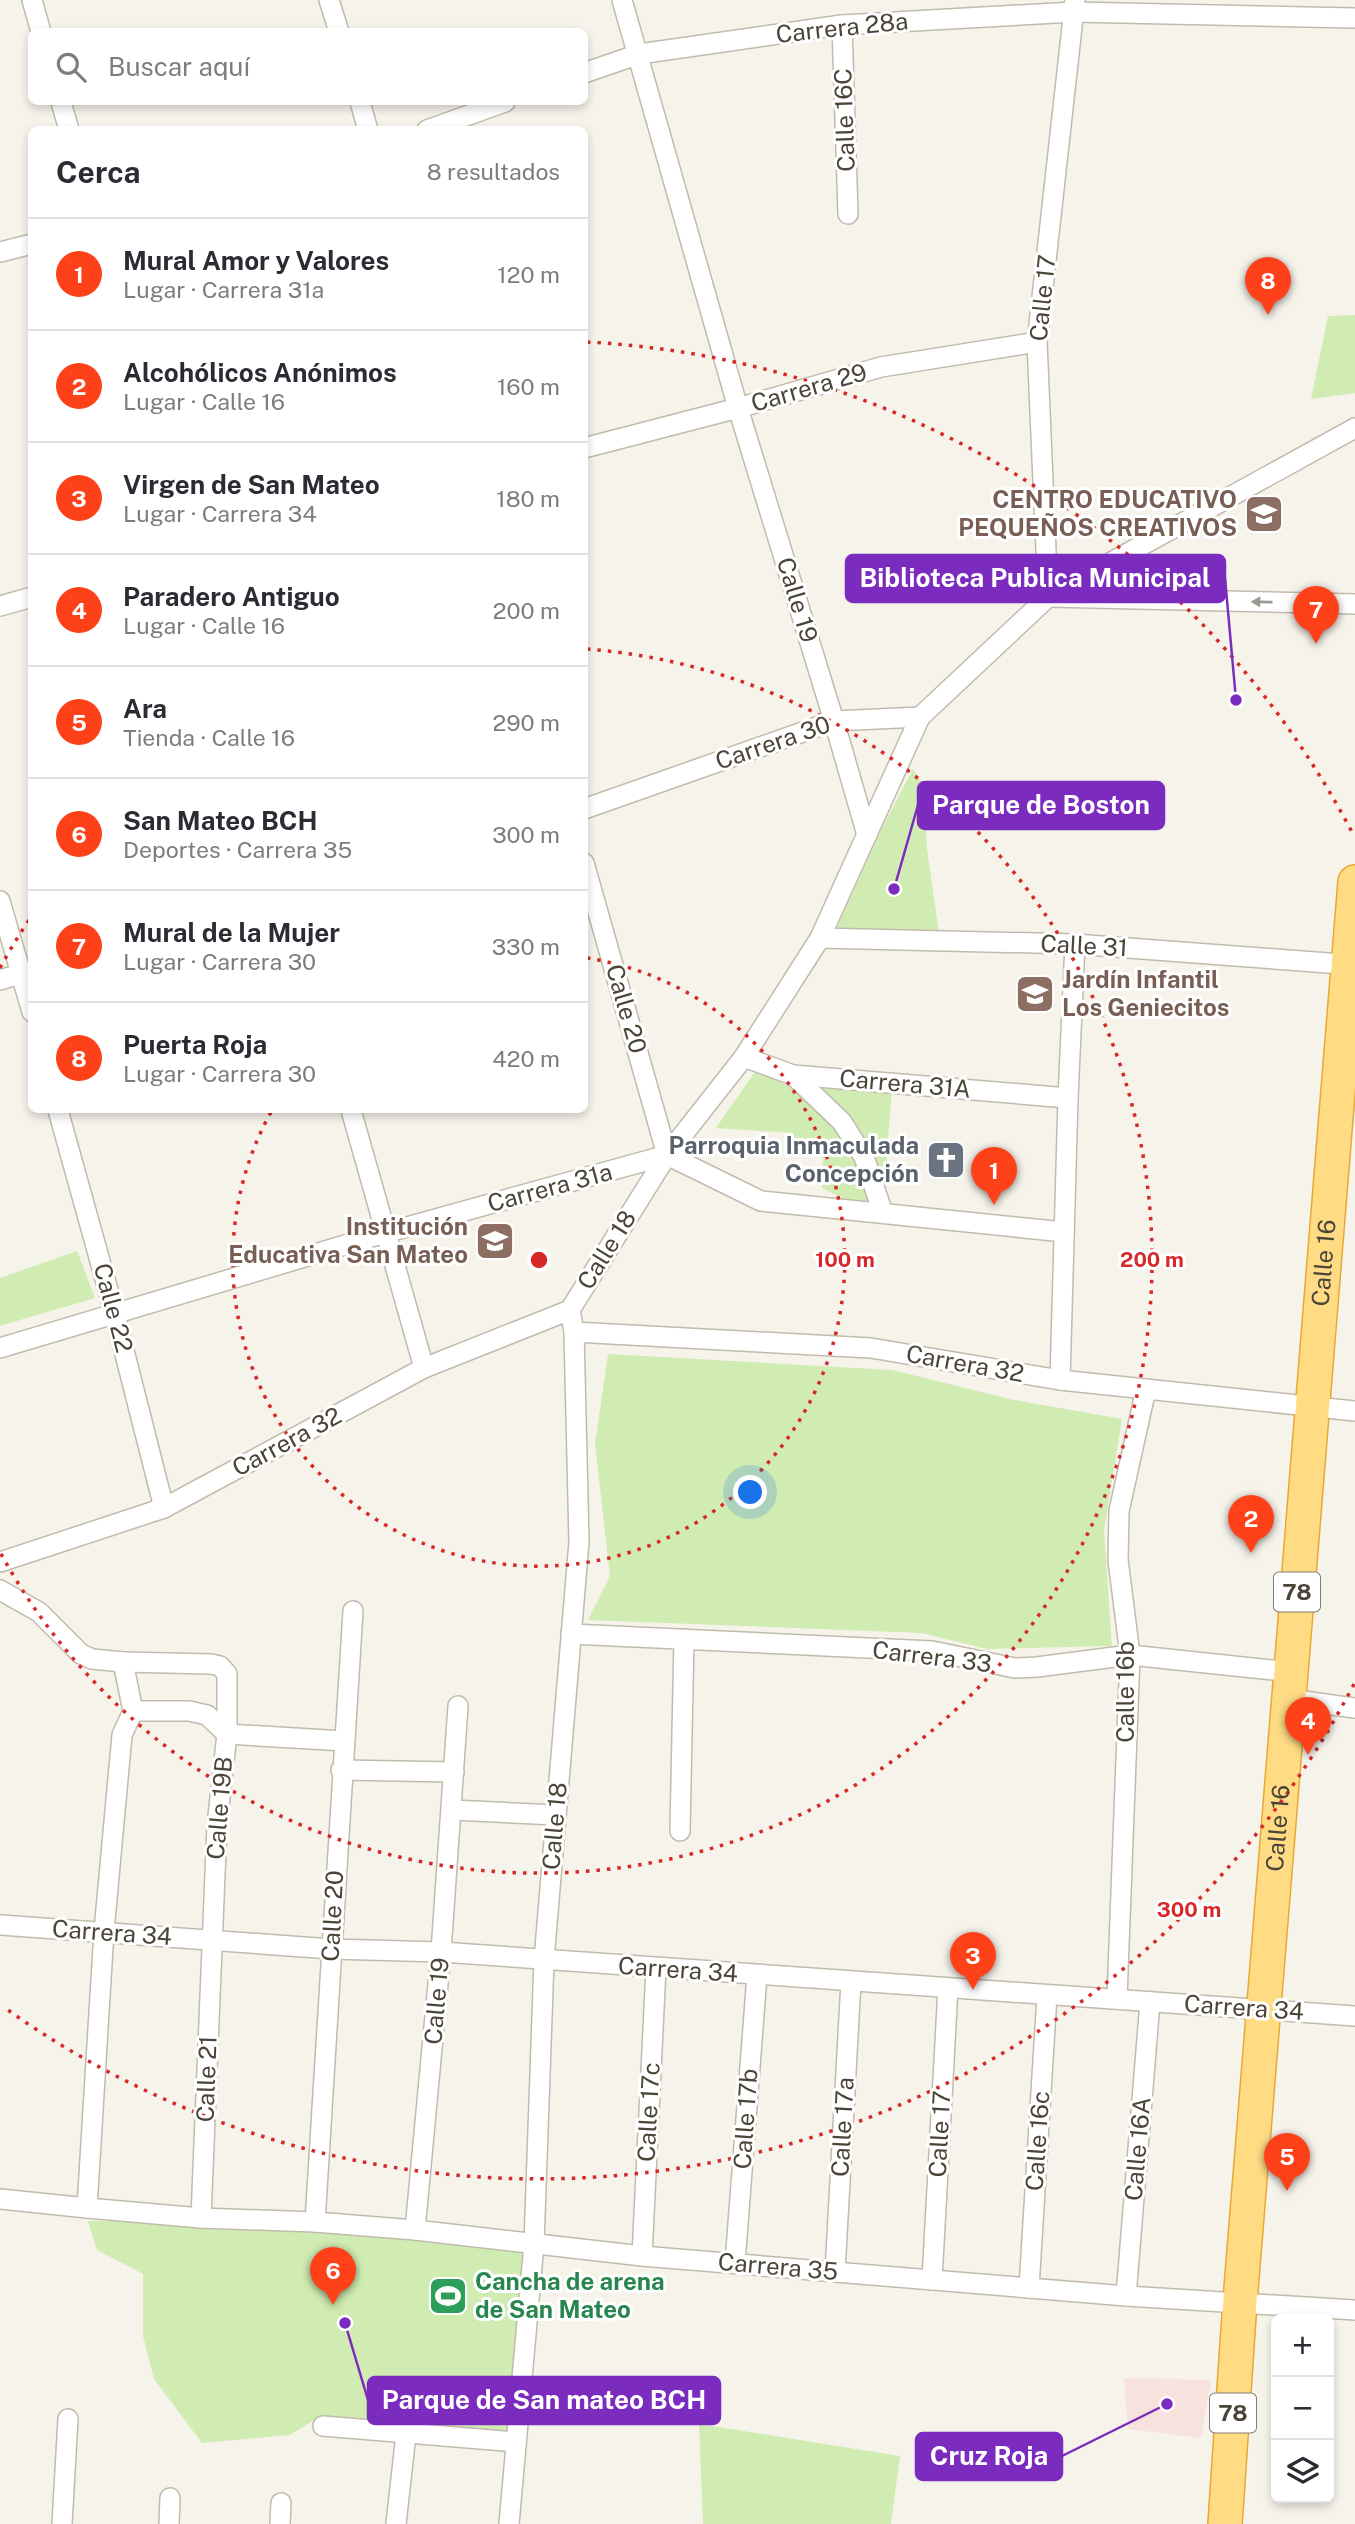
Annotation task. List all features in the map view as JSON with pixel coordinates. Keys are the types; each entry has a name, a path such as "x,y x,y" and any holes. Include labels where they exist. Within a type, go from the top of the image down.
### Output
{"highway":[{"name":"Calle 16","path":"1225,2524 1240,2301 1312,1407 1352,965 1355,882"}],"street":[{"path":"32,0 40,28"},
{"path":"329,0 338,28"},
{"name":"Calle 19","path":"622,0 738,408 867,835"},
{"name":"Carrera 28a","path":"588,72 639,54 842,25 1074,6 1355,18"},
{"name":"Calle 17","path":"1048,597 1037,342 1074,6"},
{"name":"Calle 16C","path":"842,25 848,214"},
{"path":"62,105 68,126"},
{"path":"361,105 367,126"},
{"path":"438,126 497,105"},
{"path":"0,252 28,245"},
{"name":"Carrera 29","path":"588,447 881,367 1037,342"},
{"path":"1064,1232 761,1201 667,1155 744,1057 820,938 920,717 1048,597 1355,428"},
{"path":"1048,597 1355,604"},
{"path":"0,606 28,598"},
{"name":"Carrera 30","path":"588,807 834,721 920,717"},
{"name":"Calle 20","path":"588,877 667,1155"},
{"path":"0,901 26,972 0,980"},
{"name":"Calle 31","path":"820,938 1075,944 1352,965"},
{"path":"1060,1380 1075,944"},
{"name":"Carrera 31A","path":"744,1057 793,1074 1068,1098"},
{"path":"793,1074 842,1122 864,1157 883,1213"},
{"name":"Calle 22","path":"59,1113 116,1315 164,1508"},
{"path":"352,1113 424,1368"},
{"name":"Carrera 31a","path":"0,1348 385,1233 667,1155"},
{"name":"Calle 18","path":"509,2524 534,2244 544,1960 579,1542 574,1332 570,1310 667,1155"},
{"name":"Carrera 32","path":"0,1562 164,1508 424,1368 570,1310"},
{"name":"Carrera 32","path":"574,1332 871,1348 1060,1380 1355,1410"},
{"name":"Calle 16b","path":"1117,1998 1130,1655 1118,1560 1119,1511 1146,1389"},
{"path":"0,1590 39,1612 81,1654 92,1659 122,1662 133,1711 122,1735 104,1931 87,2208 0,2199"},
{"name":"Calle 20","path":"315,2222 352,1611"},
{"name":"Carrera 33","path":"571,1634 932,1651 1015,1668 1130,1655 1290,1685 1355,1707"},
{"path":"680,1831 684,1639"},
{"name":"Calle 19B","path":"122,1662 211,1664 220,1666 227,1674 227,1734 217,1825 212,1941"},
{"name":"Calle 19","path":"415,2230 453,1810 458,1706"},
{"path":"133,1711 189,1710 207,1714 227,1734 344,1741"},
{"path":"341,1770 454,1772"},
{"path":"453,1810 556,1815"},
{"path":"0,1912 0,1938"},
{"name":"Carrera 34","path":"1,1925 331,1949 441,1951 1355,2016"},
{"name":"Calle 21","path":"201,2218 212,1941"},
{"name":"Calle 17c","path":"642,2256 656,1968"},
{"name":"Calle 17b","path":"735,2263 757,1975"},
{"name":"Calle 17a","path":"835,2272 851,1982"},
{"name":"Calle 17","path":"932,2280 948,1988"},
{"name":"Calle 16c","path":"1029,2288 1047,1995"},
{"name":"Calle 16A","path":"1126,2296 1150,2002"},
{"name":"Carrera 35","path":"87,2208 201,2218 315,2222 415,2230 642,2256 1126,2296 1355,2310"},
{"path":"62,2524 68,2419"},
{"path":"323,2426 515,2442"},
{"path":"396,2524 406,2434"},
{"path":"169,2524 170,2498"},
{"path":"280,2524 281,2502"}],"shaded area":[{"path":"1124,2378 1211,2380 1201,2438 1128,2429"}],"green space":[{"path":"1355,315 1355,393 1311,399 1328,316"},
{"path":"913,769 923,785 927,849 939,933 836,930 881,830"},
{"path":"756,1070 786,1085 892,1090 883,1202 845,1199 822,1188 823,1157 789,1155 791,1133 716,1128"},
{"path":"77,1251 95,1298 0,1326 0,1278"},
{"path":"608,1354 892,1370 1014,1400 1122,1419 1104,1530 1112,1646 987,1649 922,1633 588,1620 610,1576 595,1444"},
{"path":"88,2221 201,2222 528,2248 511,2435 314,2420 290,2435 202,2443 154,2379 143,2336 143,2274 97,2250"},
{"path":"699,2424 900,2456 891,2524 703,2524"}],"place":[{"name":"Puerta Roja","path":"1268,315"},
{"name":"CENTRO EDUCATIVO PEQUEÑOS CREATIVOS","path":"1264,514"},
{"name":"Mural de la Mujer","path":"1316,644"},
{"name":"Biblioteca Publica Municipal","path":"1236,700"},
{"name":"Parque de Boston","path":"894,889"},
{"name":"Jardín Infantil Los Geniecitos","path":"1035,994"},
{"name":"Parroquia Inmaculada Concepción","path":"946,1160"},
{"name":"Mural Amor y Valores","path":"994,1205"},
{"name":"Institución Educativa San Mateo","path":"495,1241"},
{"name":"Alcohólicos Anónimos","path":"1251,1553"},
{"name":"Paradero Antiguo","path":"1308,1755"},
{"name":"Virgen de San Mateo","path":"973,1990"},
{"name":"Ara","path":"1287,2191"},
{"name":"Cancha de arena de San Mateo","path":"448,2296"},
{"name":"San Mateo BCH","path":"333,2305"},
{"name":"Parque de San mateo BCH","path":"345,2323"},
{"name":"Cruz Roja","path":"1167,2404"}]}
